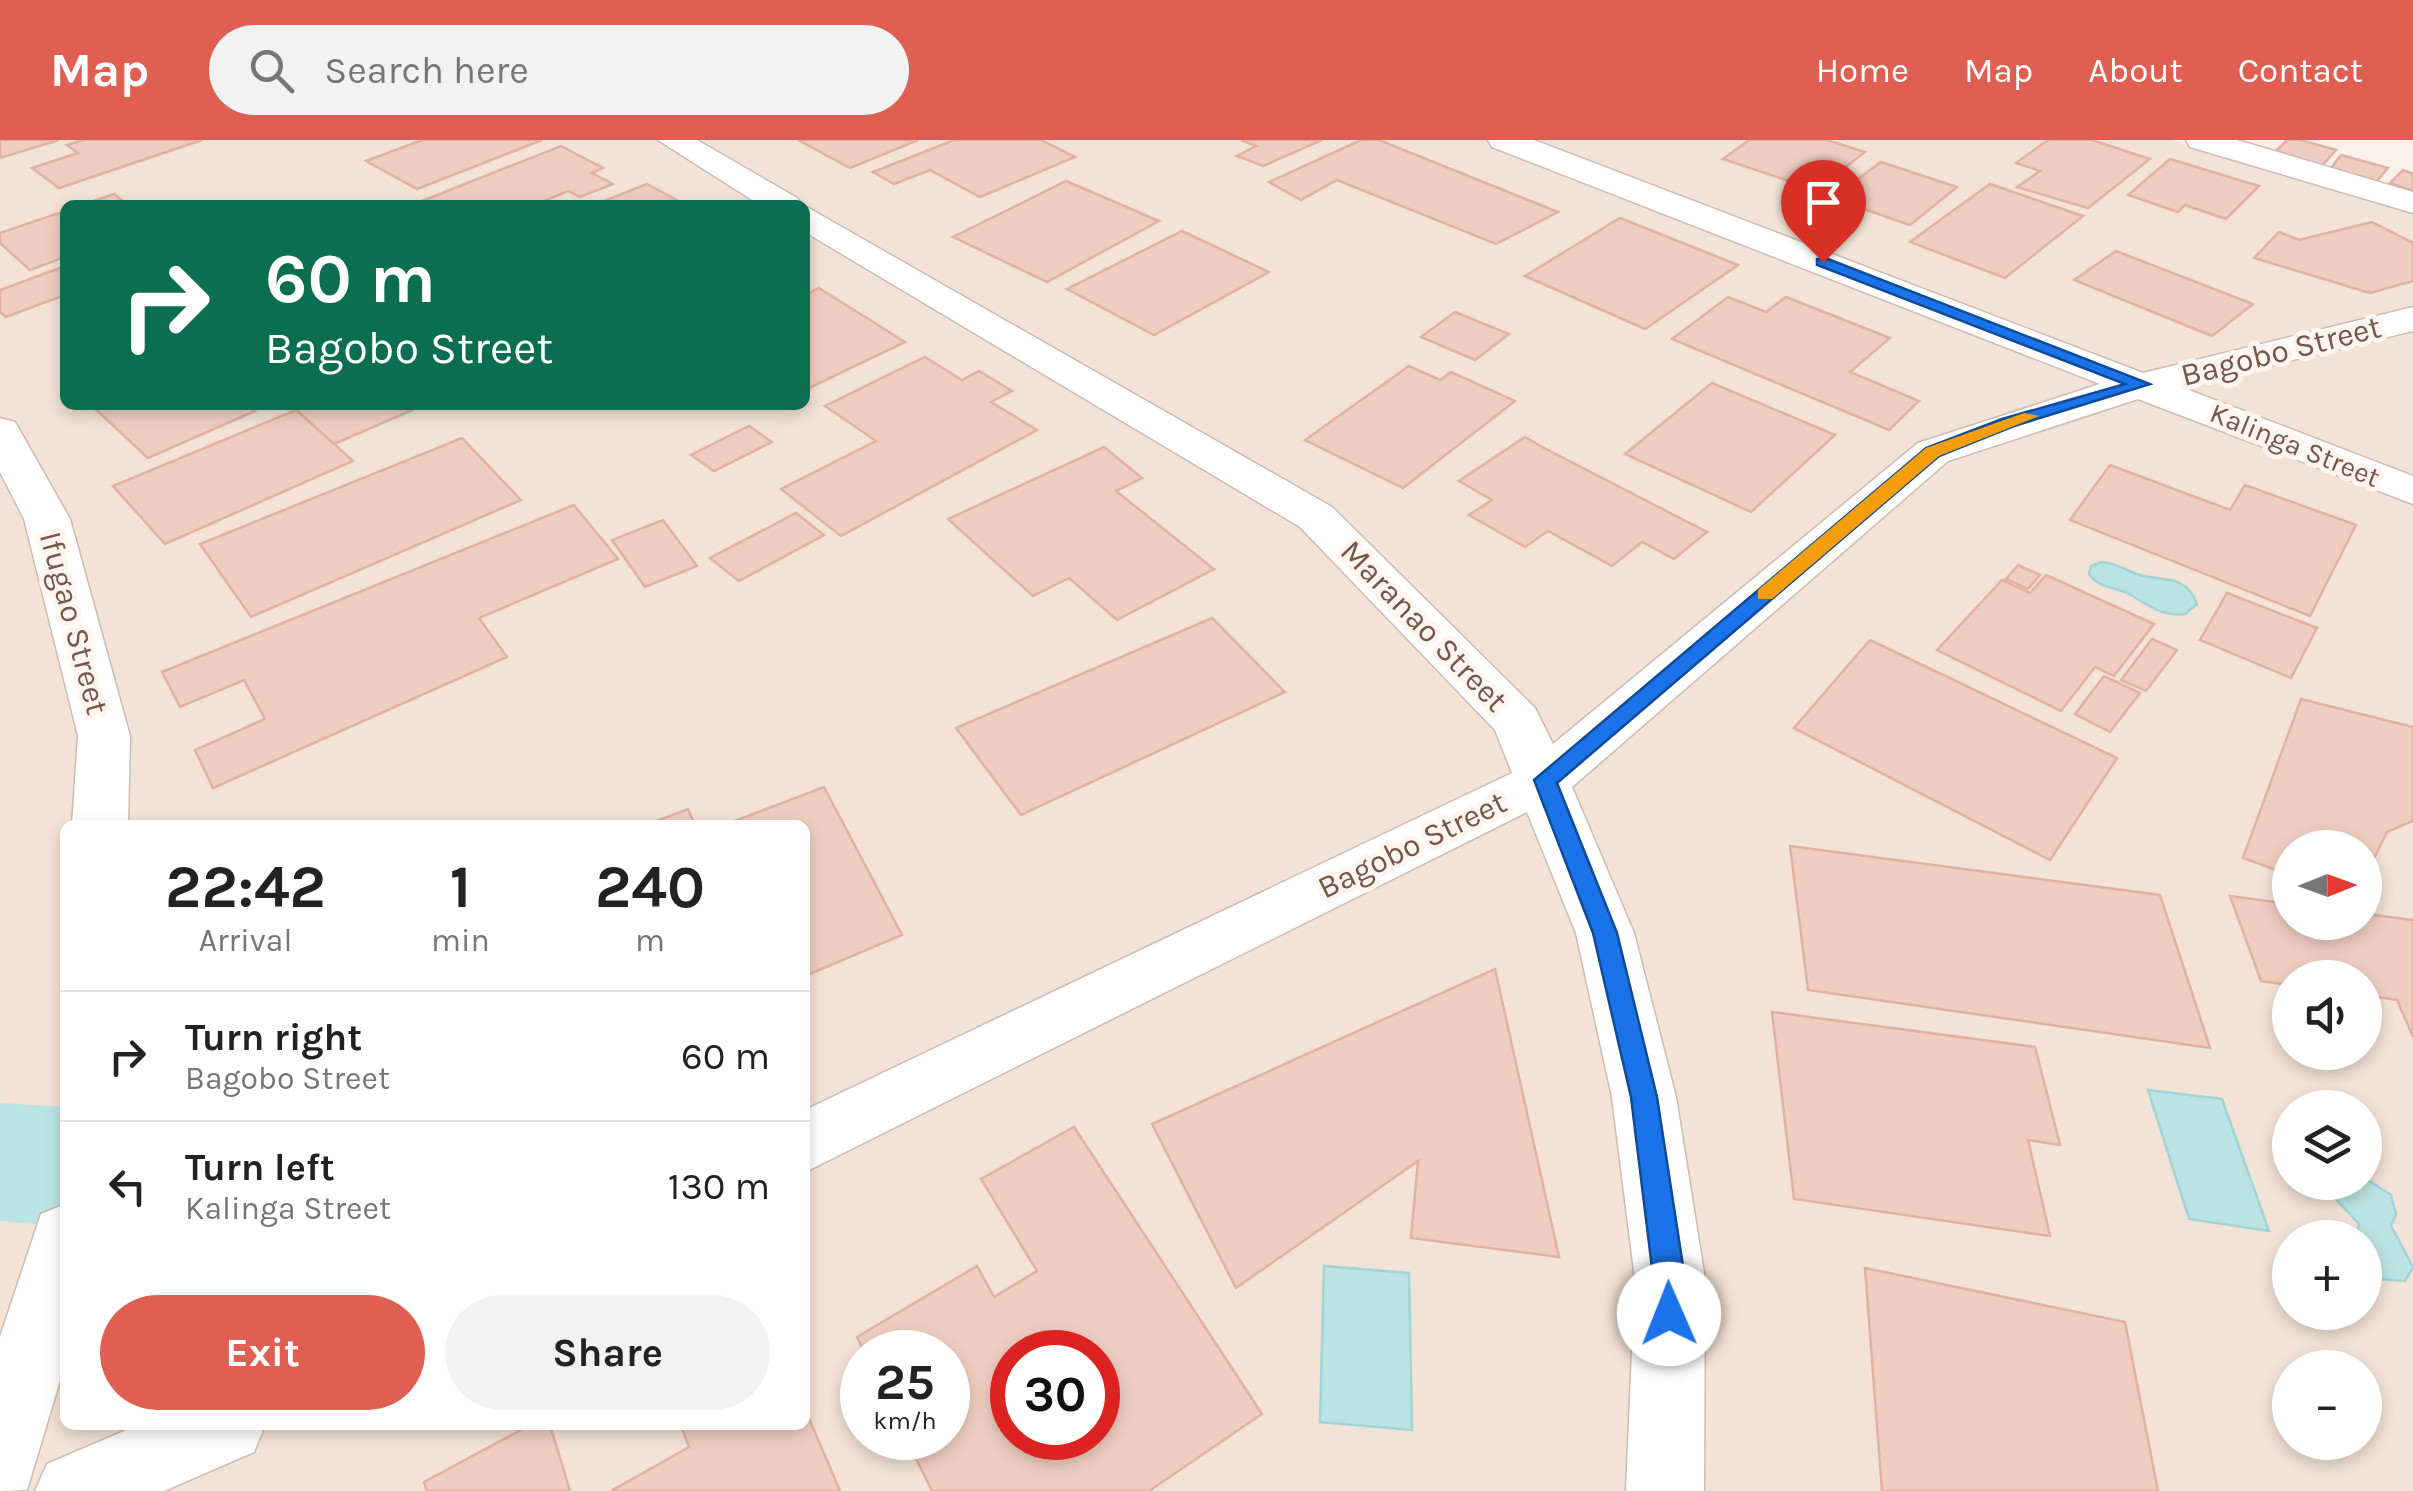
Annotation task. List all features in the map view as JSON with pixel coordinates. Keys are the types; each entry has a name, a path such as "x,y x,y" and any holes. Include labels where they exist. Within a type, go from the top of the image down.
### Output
{"street":[{"path":"674,140 776,200"},
{"name":"Kalinga Street","path":"1504,140 2413,491"},
{"path":"2202,140 2413,203"},
{"name":"Maranao Street","path":"810,220 1316,517 1517,721 1545,780 1605,933 1644,1097 1670,1279 1665,1491"},
{"name":"Bagobo Street","path":"810,1140 1545,780 1933,452 2008,423 2142,384 2413,319"},
{"name":"Ifugao Street","path":"0,431 23,518 104,736 100,820"},
{"path":"0,1462 60,1255"},
{"path":"74,1491 215,1430"}],"shaded area":[{"path":"0,140 2171,140 2413,213 2413,1491 0,1491"}],"water":[{"path":"2102,562 2143,576 2178,582 2197,604 2185,614 2156,609 2094,579 2089,574 2091,566"},
{"path":"2148,1090 2222,1099 2269,1231 2189,1219"},
{"path":"2382,1189 2391,1195 2396,1214 2391,1226 2413,1267 2405,1281 2382,1279 2382,1220 2355,1220 2337,1200 2382,1200"},
{"path":"1324,1266 1409,1273 1412,1430 1320,1422"}],"building":[{"path":"0,140 59,140 0,158"},
{"path":"83,140 202,140 59,188 32,168 78,153 67,145"},
{"path":"422,140 542,140 417,189 366,161"},
{"path":"798,140 918,140 850,168"},
{"path":"954,140 1041,140 1075,157 980,197 930,170 894,184 873,172"},
{"path":"1241,140 1322,140 1263,166 1237,156 1256,146"},
{"path":"1361,140 1379,140 1558,212 1496,244 1337,180 1301,200 1269,182"},
{"path":"1749,140 1827,140 1865,152 1816,190 1723,159"},
{"path":"2048,140 2092,140 2150,159 2088,208 2017,187 2040,171 2016,163"},
{"path":"2287,140 2336,150 2320,168 2273,154"},
{"path":"561,146 603,168 592,173 613,184 580,197 568,191 547,200 425,200"},
{"path":"2341,155 2388,168 2377,181 2331,168"},
{"path":"2170,159 2259,186 2226,219 2185,205 2178,212 2128,195"},
{"path":"1881,162 1957,187 1910,225 1832,198"},
{"path":"2403,170 2413,174 2413,191 2390,183"},
{"path":"1066,181 1159,221 1047,282 953,237"},
{"path":"647,184 677,200 607,200"},
{"path":"1990,184 2083,216 2005,278 1910,242"},
{"path":"114,194 122,200 97,200"},
{"path":"60,213 60,259 30,270 0,243 0,233"},
{"path":"1620,218 1738,265 1645,329 1525,276"},
{"path":"2372,222 2413,243 2413,281 2370,293 2254,258 2279,232 2299,240"},
{"path":"1182,231 1269,272 1154,335 1067,289"},
{"path":"2116,251 2253,304 2212,336 2074,280"},
{"path":"60,268 60,297 6,317 0,312 0,290"},
{"path":"819,288 905,342 810,388 810,292"},
{"path":"1728,297 1766,312 1786,297 1890,338 1850,372 1919,401 1889,430 1672,339"},
{"path":"1455,312 1509,334 1475,360 1421,337"},
{"path":"925,357 962,380 979,371 1012,391 991,402 1037,430 841,536 781,489 876,441 825,406"},
{"path":"1409,366 1440,380 1451,372 1515,401 1403,488 1305,440"},
{"path":"1712,383 1835,435 1751,512 1625,454"},
{"path":"96,410 255,411 148,458"},
{"path":"296,410 412,410 334,444"},
{"path":"296,410 353,461 165,544 113,486"},
{"path":"749,426 772,442 714,471 691,455"},
{"path":"1525,437 1707,532 1674,559 1642,542 1612,566 1548,531 1525,547 1469,515 1492,500 1459,481"},
{"path":"462,438 521,500 251,617 200,544"},
{"path":"1104,447 1142,478 1116,491 1214,569 1117,620 1069,578 1033,596 948,519"},
{"path":"2110,465 2230,510 2245,485 2356,525 2310,616 2070,520"},
{"path":"574,505 618,559 479,618 507,657 213,788 195,750 265,719 244,680 180,707 162,672"},
{"path":"796,513 824,535 739,581 710,558"},
{"path":"663,520 697,566 645,587 612,540"},
{"path":"2018,565 2040,575 2028,589 2006,579"},
{"path":"2046,575 2154,624 2114,676 2095,667 2061,711 1937,650 2002,580 2030,593"},
{"path":"2227,593 2317,628 2291,678 2200,640"},
{"path":"1212,618 1285,692 1021,815 956,728"},
{"path":"2152,639 2177,650 2146,691 2121,680"},
{"path":"1870,640 2117,758 2050,860 1794,728"},
{"path":"2104,676 2140,693 2110,732 2075,714"},
{"path":"2301,699 2413,727 2413,821 2387,832 2382,842 2382,830 2272,830 2272,868 2243,858"},
{"path":"824,787 902,935 810,974 810,820 737,820"},
{"path":"688,809 693,820 659,820"},
{"path":"1790,846 2160,895 2210,1048 1808,990"},
{"path":"2230,896 2272,902 2272,940 2382,940 2382,916 2413,920 2413,1037 2397,1000 2382,998 2382,960 2272,960 2272,983 2261,981"},
{"path":"1495,969 1559,1257 1411,1238 1418,1161 1236,1288 1152,1124"},
{"path":"1772,1012 2035,1047 2060,1145 2028,1140 2050,1236 1794,1199"},
{"path":"1074,1127 1262,1414 1149,1491 932,1491 917,1460 970,1460 970,1330 869,1330 977,1266 994,1297 1037,1271 981,1179"},
{"path":"1865,1268 2125,1322 2158,1491 1882,1491"},
{"path":"810,1421 840,1491 611,1491 689,1447 683,1430 810,1430"},
{"path":"521,1430 552,1430 570,1491 427,1491 424,1482"}],"waterway":[{"path":"0,1162 60,1167"}],"slow traffic":[{"path":"1765,594 1933,452 2031,416"}],"route":[{"path":"1669,1314 1670,1279 1644,1097 1605,933 1545,780 1933,452 2008,423 2142,384 1823,262"}]}
